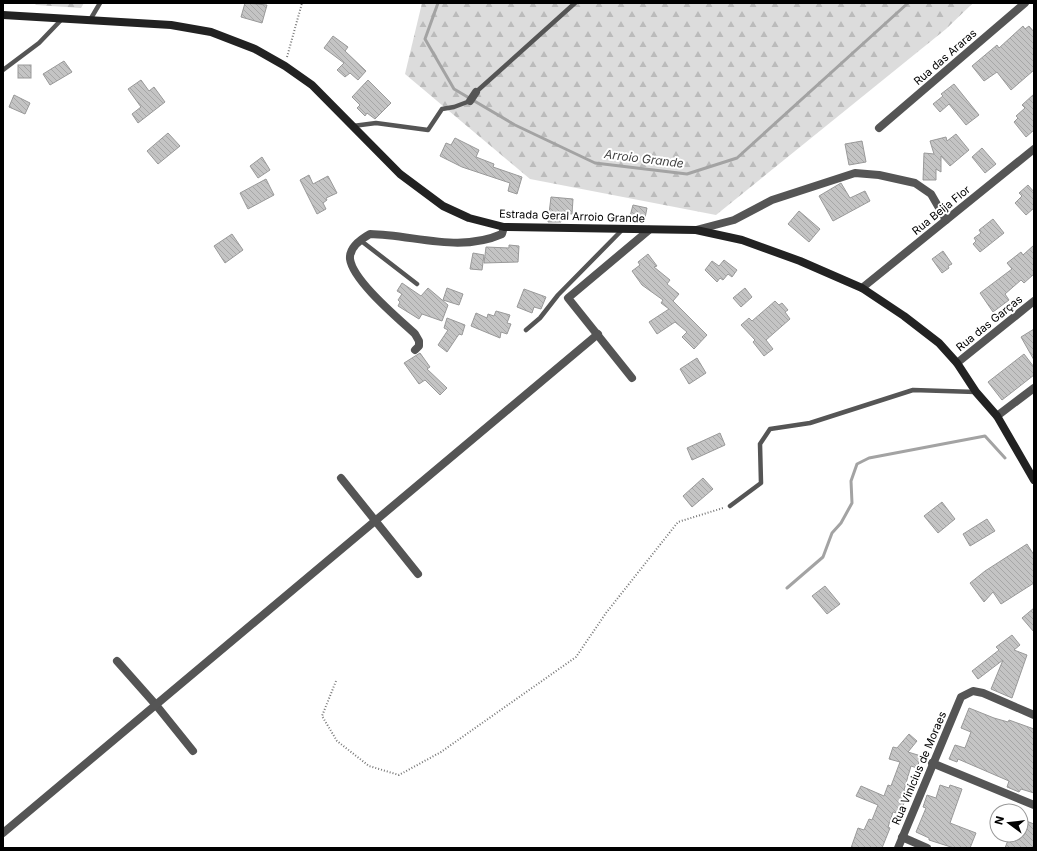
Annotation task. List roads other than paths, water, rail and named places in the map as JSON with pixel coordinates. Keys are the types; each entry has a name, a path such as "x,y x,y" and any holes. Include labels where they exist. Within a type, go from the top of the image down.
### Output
{"main road":[{"name":"Estrada Geral Arroio Grande","path":"3,15 171,25 211,32 255,49 285,66 312,85 400,174 443,206 470,218 504,227 696,230 742,240 800,261 862,288 904,316 939,343 957,363 976,392 997,416 1034,480"}],"street":[{"name":"Rua das Araras","path":"880,128 1025,3"},
{"path":"470,101 476,92"},
{"name":"Rua Beija Flor","path":"862,288 1034,149"},
{"path":"696,230 734,220 772,200 855,173 879,175 915,183 931,194 946,220"},
{"path":"415,350 419,346 419,341 415,334 377,298 352,266 350,258 352,249 360,240 370,234 382,234 457,244 479,242 502,234 504,227"},
{"path":"632,378 568,298 649,230"},
{"name":"Rua das Garças","path":"957,363 1034,301"},
{"path":"3,833 376,522 598,334"},
{"path":"997,416 1034,388"},
{"path":"341,478 418,574"},
{"path":"117,661 156,705 193,751"},
{"name":"Rua Vinícius de Moraes","path":"898,848 932,763 961,697 973,691 983,693 1034,714"},
{"path":"932,763 1034,805"},
{"path":"902,837 927,848"}],"lane":[{"path":"90,20 100,3"},
{"path":"476,92 575,3"},
{"path":"3,70 39,43 62,19"},
{"path":"353,126 376,123 428,130 442,109 454,107 470,101"},
{"path":"526,330 540,318 558,295 622,230"},
{"path":"360,240 417,284"},
{"path":"730,506 761,483 760,444 770,429 810,423 913,390 976,392"}],"waterway":[{"name":"Arroio Grande","path":"438,3 425,39 454,89 515,125 595,163 687,174 737,158 908,3"},
{"path":"787,588 823,557 832,533 841,523 852,503 851,481 857,464 869,458 985,436 1005,458"}]}
